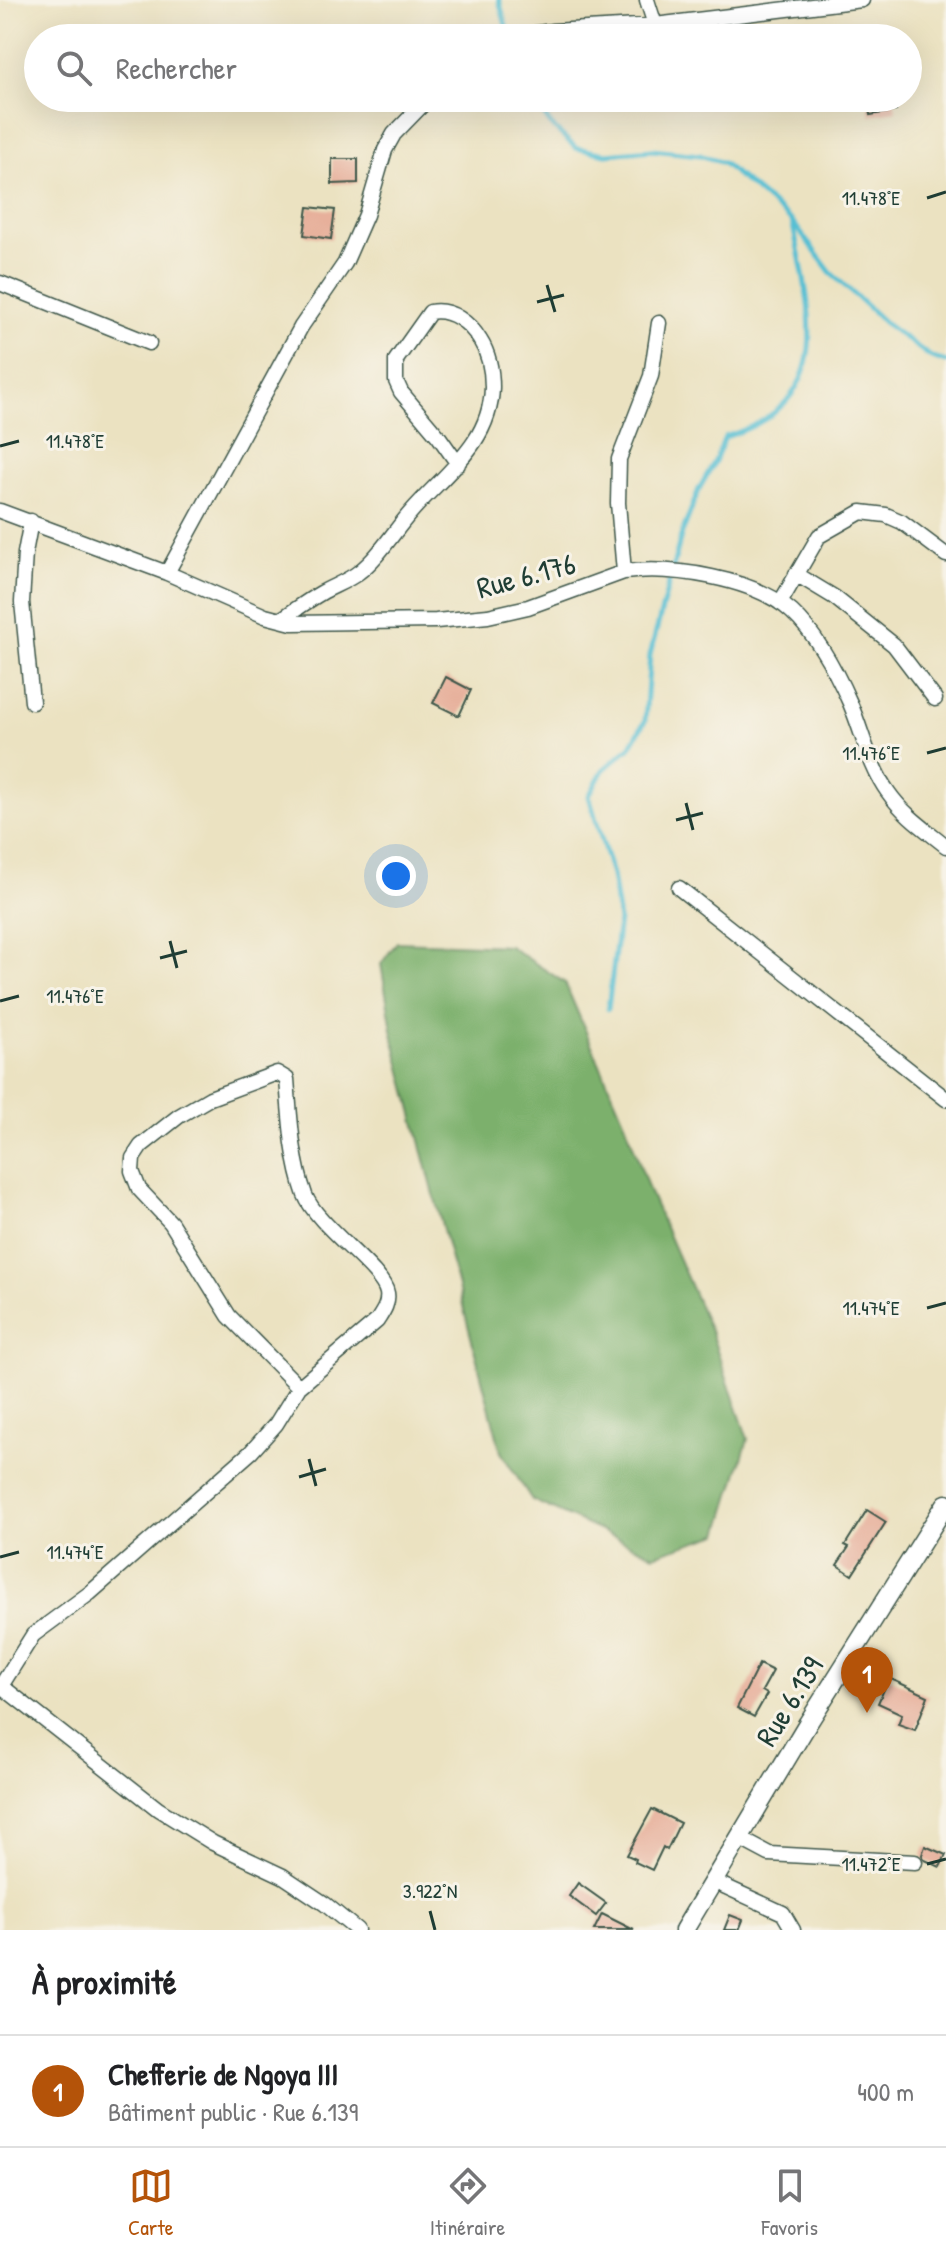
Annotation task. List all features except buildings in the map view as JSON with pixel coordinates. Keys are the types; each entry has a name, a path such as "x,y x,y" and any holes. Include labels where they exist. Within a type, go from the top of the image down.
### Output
{"street":[{"path":"647,0 655,24"},
{"path":"663,24 862,0"},
{"path":"167,573 301,327 345,263 366,215 385,150 394,134 415,112"},
{"path":"0,283 149,343"},
{"path":"280,620 360,572 418,504 458,464 477,441 492,395 492,372 484,346 475,331 453,314 440,310 430,312 396,360 394,371 401,392 458,464"},
{"path":"624,572 618,503 619,459 651,376 659,323"},
{"name":"Rue 6.176","path":"0,511 167,573 265,616 292,623 421,621 488,616 528,607 624,572 638,570 693,574 733,583 780,603 810,632 835,671 886,790 904,812 946,846"},
{"path":"780,603 819,536 861,512 886,515 902,522 946,555"},
{"path":"31,521 25,553 22,602 32,702"},
{"path":"796,574 834,597 894,645 935,699"},
{"path":"679,888 946,1099"},
{"path":"299,1387 229,1316 171,1223 139,1189 132,1171 133,1158 141,1146 179,1116 210,1098 277,1073 287,1079 291,1127 305,1196 336,1236 383,1283 388,1295 385,1309 377,1321 299,1387 276,1424 251,1452 90,1593 33,1635 0,1686 169,1816 213,1843 283,1876 357,1930"},
{"name":"Rue 6.139","path":"684,1930 808,1723 946,1504"},
{"path":"739,1838 769,1854 915,1862"},
{"path":"713,1881 783,1913 793,1930"}],"green space":[{"path":"397,942 509,946 565,983 711,1333 748,1439 719,1534 654,1555 532,1500 501,1452 394,1041 381,964"}],"waterway":[{"path":"499,0 506,24"},
{"path":"542,112 576,148 606,154 652,150 700,155 723,163 792,221 831,273 887,325 931,357 946,362"},
{"path":"608,1009 619,920 612,875 589,796 603,770 630,747 645,721 650,655 681,536 699,489 725,437 762,421 787,401 802,377 809,350 809,320 806,288 792,221"}],"place":[{"name":"Chefferie de Ngoya III","path":"867,1713"}]}
